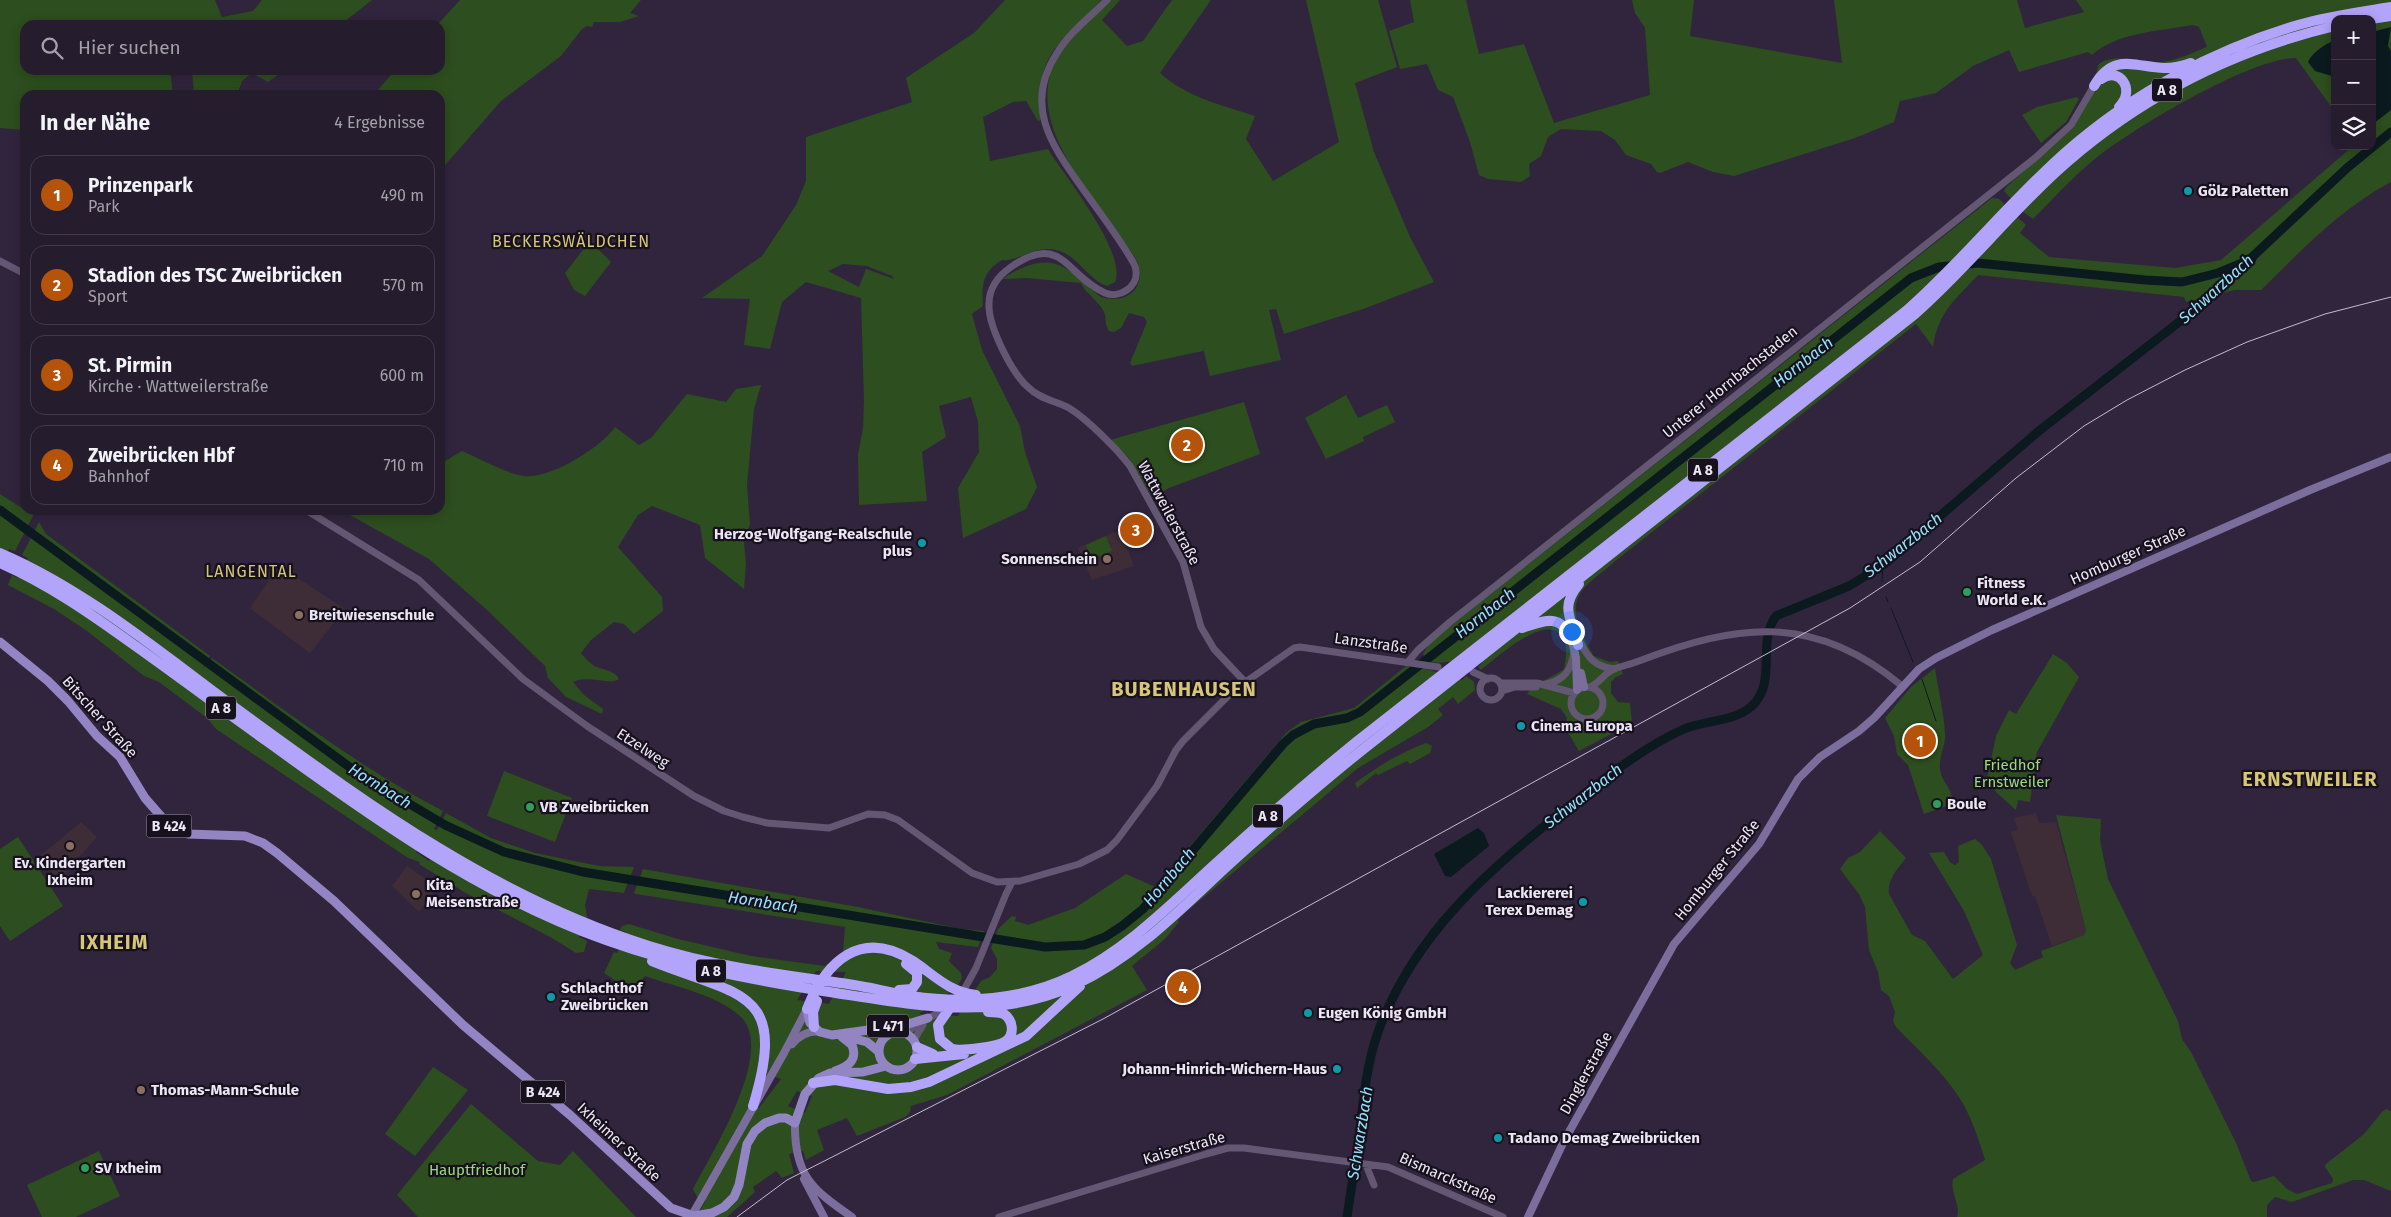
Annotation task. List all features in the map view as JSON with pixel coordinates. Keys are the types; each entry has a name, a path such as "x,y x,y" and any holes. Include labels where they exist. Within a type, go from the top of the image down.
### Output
{"highway":[{"name":"A 8","path":"2,559 23,568 97,608 421,844 606,940 729,975 807,984 840,983 942,999 968,1001 978,1009 1042,998 1091,977 1143,942 1297,802 1453,678 1473,667 1514,630 1877,344 1953,279 1985,244 2006,217 2067,151 2106,120 2154,88 2212,58 2298,25 2391,7"},
{"path":"2376,18 2391,16"},
{"name":"A 8","path":"2023,199 2088,144 2159,94 2195,75 2261,46 2331,27"},
{"path":"2094,86 2102,73 2119,64 2132,63 2164,68 2212,58"},
{"path":"2094,86 2101,78 2110,75 2120,78 2127,89 2124,102 2106,120"},
{"name":"A 8","path":"807,984 834,993 932,1012 968,1001 1029,992 1068,978 1123,946 1291,795 1438,670 1462,660 1878,333 2006,217"},
{"path":"1576,644 1568,618 1569,601 1572,592 1589,571"},
{"path":"1514,630 1541,621 1555,621 1566,629 1576,644"},
{"name":"A 8","path":"583,927 621,943"},
{"path":"621,943 669,968 730,989 748,1001 761,1018 765,1031 768,1073 753,1106"},
{"path":"807,1008 833,963 846,954 864,950 886,950 904,956 968,1001"},
{"path":"815,1030 814,1006 830,977 847,961 868,955 890,958 911,967 918,975 917,984 911,990 876,989"},
{"path":"813,1083 835,1080 873,1088 900,1089 922,1085 1026,1036 1091,977"},
{"path":"953,1003 938,1025 940,1039 947,1047 956,1050 981,1047"},
{"path":"915,1044 924,1052 942,1055 1006,1041 1011,1034 1012,1026 1010,1020 1003,1014 978,1009"},
{"path":"916,1059 947,1057 1001,1049"}],"main road":[{"name":"Homburger Straße","path":"1674,944 1759,844 1798,779 1828,750 1859,731 1874,718 1902,686 1919,670 1936,658 1983,634 2310,490 2391,457"},
{"name":"Bitscher Straße","path":"0,642 48,681 97,736 120,757 145,798 172,829 188,834 230,834 251,838 268,847 301,873"},
{"path":"1576,644 1581,690"},
{"name":"Ixheimer Straße","path":"301,873 351,917 463,1026 570,1115 661,1199 678,1212 694,1216 704,1215 718,1210 729,1203 739,1185 747,1144 755,1131 765,1123 784,1118 795,1123"},
{"name":"Dinglerstraße","path":"1528,1217 1559,1149 1674,944"},
{"path":"784,1053 807,1008"},
{"path":"807,1008 809,1023 815,1030"},
{"name":"L 471","path":"842,1035 905,1025 932,1012"},
{"path":"794,1036 804,1028 871,1039 884,1038 893,1032 905,1033 915,1044 916,1059 903,1070 895,1070 886,1066 858,1072 830,1073"},
{"path":"768,1073 798,1038 815,1030"},
{"path":"842,1035 861,1040 879,1053 886,1066"},
{"path":"824,1217 802,1171 797,1152 795,1123 805,1094 813,1083 830,1073 848,1066 854,1057 852,1045 842,1035"},
{"path":"858,1072 872,1064 879,1053 884,1038"},
{"path":"691,1217 753,1106"},
{"path":"806,1180 830,1202 852,1217"}],"street":[{"name":"Wattweilerstraße","path":"1107,0 1058,51 1044,81 1042,105 1046,128 1054,149 1130,257 1136,271 1135,280 1124,292 1109,294 1100,290 1065,261 1047,254 1024,259 1004,272 995,282 989,300 990,316 1004,351 1018,376 1034,392 1072,411 1125,460 1183,562 1201,627 1214,649 1245,682"},
{"name":"Unterer Hornbachstaden","path":"1409,662 1418,650 1450,622 1996,190 2071,125 2094,86"},
{"path":"0,261 20,271"},
{"name":"Etzelweg","path":"314,515 419,580 532,686 620,749 706,803 736,815 755,820 819,827 834,828 868,814 890,816 972,874 997,882 1012,882 1054,874 1107,850 1117,840 1157,786 1179,745 1226,698 1245,682 1294,648 1300,647"},
{"path":"1571,703 1581,690 1617,668 1688,643 1721,635 1754,631 1779,631 1823,640 1856,654 1902,686"},
{"path":"1576,644 1598,666 1617,668"},
{"path":"1545,684 1558,681 1566,674 1571,666 1576,644"},
{"name":"Lanzstraße","path":"1300,647 1409,662 1438,670"},
{"path":"1473,667 1488,679 1495,679 1501,687 1499,698 1490,701 1481,695 1473,667"},
{"path":"1501,687 1536,687 1564,696 1571,703 1573,711 1579,717 1592,718 1599,714 1602,706 1600,693 1605,678 1617,668"},
{"path":"1480,687 1488,679"},
{"path":"1501,687 1528,682 1600,693"},
{"path":"905,1033 932,1012 953,1003 968,986 1012,882"},
{"path":"915,1044 922,1026 932,1012"},
{"name":"Kaiserstraße","path":"999,1217 1228,1148 1268,1151 1380,1166"},
{"path":"1366,1164 1374,1185"},
{"name":"Bismarckstraße","path":"1380,1166 1398,1170 1503,1217"}],"shaded area":[{"path":"2391,27 2388,46 2391,51 2391,110 2376,122 2376,60 2376,31"},
{"path":"2331,42 2331,76 2315,71 2308,62 2323,46"},
{"name":"Sonnenschein","path":"1114,532 1117,533 1129,552 1134,566 1092,580 1078,548"},
{"name":"Breitwiesenschule","path":"278,568 282,568 345,609 310,653 251,609 251,606"},
{"path":"2036,813 2039,823 2056,822 2086,930 2084,935 2052,946 2035,896 2032,896 2011,832 2018,830 2014,818"},
{"name":"Ev. Kindergarten Ixheim","path":"81,822 97,837 58,881 40,856"},
{"path":"1478,828 1484,833 1489,846 1451,877 1445,876 1434,854"},
{"name":"Kita Meisenstraße","path":"407,866 437,887 419,912 392,886"}],"green space":[{"path":"0,0 215,0 222,17 253,11 262,0 372,0 346,20 20,20 20,75 171,75 172,90 20,90 20,130 0,128"},
{"path":"460,0 641,0 630,13 639,16 620,22 594,22 592,27 587,26 582,29 561,56 501,101 445,165 445,90 378,90 391,75 445,75 445,20 442,20"},
{"path":"1005,0 1101,0 1053,51 1046,64 1040,97 1041,120 1038,121 1026,101 1013,102 983,117 990,161 1048,149 1104,234 1112,252 1116,269 1115,282 1107,286 1100,283 1064,253 1048,249 1033,251 1014,259 1002,260 990,269 987,274 983,285 983,306 972,314 982,350 1020,426 1025,452 1037,487 1026,509 963,538 958,488 979,452 978,422 971,397 939,406 946,437 922,452 927,501 859,505 858,455 863,428 864,400 861,298 806,282 782,302 770,349 744,345 750,299 702,298 762,256 796,205 806,181 806,137 912,102 906,78 974,33","holes":["843,264 867,266 892,276 894,279 866,269 859,287 828,271"]},
{"path":"1110,0 1120,0 1102,20 1127,46 1143,41 1172,0 1211,0 1160,73 1193,94 1255,116 1246,139 1273,181 1339,142 1306,0 1378,0 1397,67 1355,83 1374,152 1410,237 1434,282 1363,309 1284,334 1276,309 1269,310 1281,360 1210,376 1203,348 1203,351 1132,366 1130,363 1147,322 1144,317 1129,313 1121,328 1114,332 1109,331 1102,308 1081,283 1027,278 1003,279 1027,266 1050,263 1059,265 1076,275 1101,297 1111,299 1127,296 1137,286 1139,270 1137,261 1068,162 1055,134 1048,107 1049,79 1060,52 1071,38"},
{"path":"1410,0 1466,0 1479,54 1524,44 1554,123 1650,95 1645,28 1635,13 1632,0 1694,0 1690,36 1842,63 1834,0 2017,0 2025,28 2084,12 2076,0 2391,0 2391,182 2338,217 2261,290 2235,290 2186,302 2184,297 1978,275 1943,315 1935,335 1933,347 1916,324 1614,562 1585,588 1578,598 1576,605 1577,620 1594,656 1610,662 1618,661 1623,674 1611,682 1611,693 1618,702 1630,703 1632,723 1579,751 1564,726 1567,718 1561,709 1527,694 1540,682 1564,669 1566,647 1561,635 1553,630 1543,630 1532,634 1508,648 1481,670 1478,667 1483,662 1463,660 1441,663 1426,659 1423,654 1429,643 1992,198 1999,199 2026,225 2020,233 2049,257 2175,268 2221,260 2348,150 2376,150 2376,15 2331,15 2331,106 2296,58 2276,61 2250,70 2190,98 2131,133 2075,176 2033,219 2023,212 2004,191 2007,186 2074,127 2076,112 2097,71 2098,65 2109,59 2158,62 2173,60 2187,55 2207,47 2199,27 2193,25 2127,37 2102,47 2092,55 2088,52 2019,72 2009,50 1973,66 1936,93 1900,101 1894,122 1855,138 1734,176 1713,172 1688,162 1660,173 1651,164 1626,155 1615,140 1601,131 1561,129 1548,137 1541,156 1529,164 1530,176 1521,182 1488,179 1479,175 1470,142 1453,97 1438,90 1427,64 1400,69 1389,31 1414,22"},
{"path":"192,75 250,75 242,81 239,90 194,90"},
{"path":"256,75 278,75 268,82"},
{"path":"2077,97 2079,99 2066,122 2041,143 2022,115 2037,107"},
{"path":"590,241 611,262 585,296 574,290 565,273"},
{"path":"761,385 754,409 747,485 750,524 744,543 746,564 744,589 705,558 700,525 652,506 638,515 618,547 662,597 663,611 634,634 624,624 614,622 591,640 581,653 593,665 611,672 619,679 610,681 585,679 573,682 584,695 603,709 602,714 566,697 548,678 545,666 487,610 429,559 350,515 445,515 445,461 462,451 508,472 523,476 534,476 559,468 573,461 598,444 615,427 639,445 651,438 687,394 726,402 736,389"},
{"path":"1346,395 1358,418 1387,405 1395,422 1363,437 1364,441 1326,459 1305,418"},
{"path":"1244,402 1260,454 1169,488 1152,497 1129,458 1110,440"},
{"path":"0,494 20,507 20,515 33,515 15,551 9,549 0,567"},
{"path":"39,522 46,534 210,656 202,669 212,658 296,719 354,758 443,811 434,829 437,830 446,813 491,838 535,853 599,866 634,867 624,893 589,889 585,905 587,917 579,937 587,941 584,952 576,953 552,938 464,892 419,864 420,862 408,858 216,729 207,718 159,682 144,676 87,631 54,609 8,585 12,575 18,578 28,558 22,555","holes":["426,835 440,843 429,861 416,852"]},
{"path":"1106,536 1112,551 1092,559 1086,545"},
{"name":"Friedhof Ernstweiler","path":"2053,654 2067,663 2079,677 2037,752 2030,802 2018,800 2016,810 1997,793 1987,779 1996,736 2009,710 2016,714"},
{"path":"1406,666 1430,670 1462,680 1466,676 1474,682 1475,690 1458,704 1453,697 1438,709 1443,715 1428,727 1358,768 1186,912 1165,939 1132,966 1147,990 947,1095 911,1106 910,1112 905,1117 857,1136 847,1118 817,1130 824,1150 806,1160 803,1151 789,1154 794,1173 782,1178 776,1171 753,1187 755,1192 727,1217 696,1217 705,1202 697,1197 693,1189 726,1128 737,1102 746,1076 751,1052 749,1032 740,1016 730,1008 695,992 645,976 631,991 604,973 614,952 617,953 626,932 620,930 622,926 629,924 678,939 751,956 825,966 843,952 845,927 636,894 634,893 643,869 858,907 961,929 984,931 978,947 936,942 939,949 952,953 949,961 961,973 962,978 957,987 919,1014 958,1016 981,981 990,977 997,969 997,959 991,948 998,929 1012,916 1016,917 1015,921 1028,925 1075,908 1126,874 1155,887 1287,732 1301,722 1354,708","holes":["816,971 846,972 829,1004 797,1000","760,1071 781,1079 759,1108 748,1103","797,1091 812,1096 805,1113 788,1106"]},
{"path":"1935,668 1945,731 1940,769 1951,794 1952,804 1924,814 1908,765 1897,754 1894,736 1885,718 1911,687"},
{"path":"1426,743 1432,746 1430,753 1410,764 1407,761 1378,775 1376,773 1357,788 1355,783 1372,771"},
{"name":"VB Zweibrücken","path":"504,771 572,798 555,842 487,816"},
{"path":"2056,815 2101,819 2100,840 2108,879 2178,1021 2182,1039 2191,1052 2236,1143 2251,1181 2254,1182 2274,1176 2287,1189 2297,1194 2332,1183 2333,1179 2325,1167 2326,1164 2364,1134 2386,1109 2391,1111 2391,1191 2364,1180 2353,1180 2292,1202 2275,1197 2267,1205 2267,1217 1957,1217 1958,1208 1952,1184 1953,1179 1985,1160 1981,1147 1966,1109 1952,1087 1896,1027 1893,1021 1895,1012 1889,996 1881,990 1878,972 1869,950 1865,907 1859,894 1840,869 1848,858 1860,852 1880,831 1906,858 1891,879 1889,894 1912,935 1925,941 1953,979 1983,955 1964,911 1929,853 1944,852 1950,862 1955,865 1959,862 1958,846 1975,839 1982,845 1991,859 2017,945 2010,963 2015,970 2043,957 2041,951 2084,935 2086,930"},
{"path":"18,837 63,906 10,941 0,926 0,849"},
{"path":"433,1067 468,1090 415,1156 385,1134"},
{"name":"Hauptfriedhof","path":"471,1104 538,1161 560,1165 573,1151 636,1217 418,1217 397,1195"},
{"name":"SV Ixheim","path":"99,1151 120,1196 76,1217 42,1217 27,1185"}],"waterway":[{"name":"Schwarzbach","path":"1347,1217 1366,1085 1378,1032 1393,998 1431,936 1479,883 1533,835 1603,779 1642,752 1684,729 1737,715 1752,706 1760,696 1764,685 1767,638 1776,616 1849,586 1883,565 2040,430 2201,305 2347,168 2391,132"},
{"name":"Hornbach","path":"0,510 359,774 445,825 504,852 583,872 1045,947 1084,945 1105,937 1143,909 1283,744 1293,735 1314,724 1347,718 1360,712 1911,278 1939,267 1978,263 2182,282 2218,273 2252,259"},
{"path":"1882,581 1883,565"},
{"path":"1886,597 1888,602"},
{"path":"1891,608 1913,662"},
{"path":"1922,679 1936,721"}],"railway":[{"path":"737,1217 787,1180 1103,1019 1850,608 1920,562 2016,478 2084,426 2127,400 2185,370 2247,342 2325,314 2391,297"}],"place":[{"name":"Gölz Paletten","path":"2188,191"},
{"name":"Stadion des TSC Zweibrücken","path":"1187,445"},
{"name":"St. Pirmin","path":"1136,530"},
{"name":"Herzog-Wolfgang-Realschule plus","path":"922,543"},
{"name":"Sonnenschein","path":"1107,559"},
{"name":"Fitness World e.K.","path":"1967,592"},
{"name":"Breitwiesenschule","path":"299,615"},
{"name":"Cinema Europa","path":"1521,726"},
{"name":"Prinzenpark","path":"1920,741"},
{"name":"Boule","path":"1937,804"},
{"name":"VB Zweibrücken","path":"530,807"},
{"name":"Ev. Kindergarten Ixheim","path":"70,846"},
{"name":"Kita Meisenstraße","path":"416,894"},
{"name":"Lackiererei Terex Demag","path":"1583,902"},
{"name":"Zweibrücken Hbf","path":"1183,987"},
{"name":"Schlachthof Zweibrücken","path":"551,997"},
{"name":"Eugen König GmbH","path":"1308,1013"},
{"name":"Johann-Hinrich-Wichern-Haus","path":"1337,1069"},
{"name":"Thomas-Mann-Schule","path":"141,1090"},
{"name":"Tadano Demag Zweibrücken","path":"1498,1138"},
{"name":"SV Ixheim","path":"85,1168"}],"district":[{"name":"BECKERSWÄLDCHEN","path":"571,241"},
{"name":"LANGENTAL","path":"251,571"},
{"name":"BUBENHAUSEN","path":"1184,689"},
{"name":"ERNSTWEILER","path":"2310,779"},
{"name":"IXHEIM","path":"114,942"}]}
